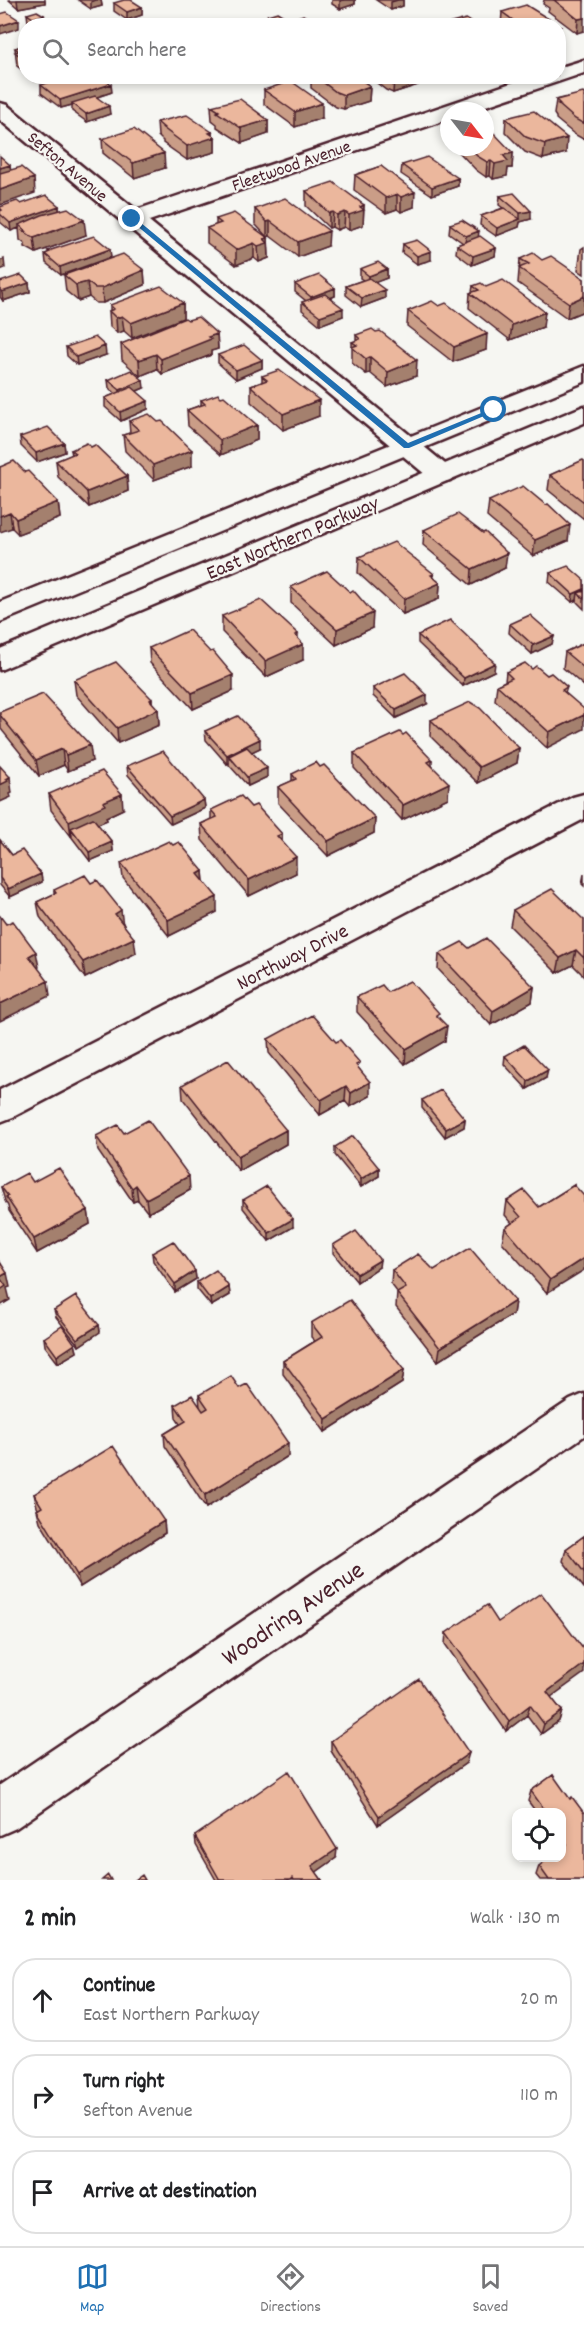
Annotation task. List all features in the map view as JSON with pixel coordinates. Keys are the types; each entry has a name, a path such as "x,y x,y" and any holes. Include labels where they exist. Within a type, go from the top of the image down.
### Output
{"street":[{"path":"566,72 584,66"},
{"name":"Fleetwood Avenue","path":"476,102 529,84"},
{"name":"Sefton Avenue","path":"0,110 441,474"},
{"name":"Fleetwood Avenue","path":"132,219 440,114"},
{"name":"East Northern Parkway","path":"0,613 584,373"},
{"name":"East Northern Parkway","path":"0,660 584,414"},
{"name":"Northway Drive","path":"0,1107 584,805"},
{"name":"Woodring Avenue","path":"0,1812 584,1413"}],"building":[{"path":"131,0 142,7 127,12 114,3"},
{"path":"554,0 584,0 584,18 578,19"},
{"path":"526,5 547,18 510,18 502,12"},
{"path":"37,11 44,15 33,18 27,14"},
{"path":"7,12 18,20 0,26 0,14"},
{"path":"277,12 284,16 274,18 268,15"},
{"path":"44,84 111,84 60,100 41,85"},
{"path":"282,84 295,84 322,103 295,112 264,90"},
{"path":"326,84 367,84 370,86 344,95"},
{"path":"583,93 584,124 575,119 556,100"},
{"path":"95,96 109,106 86,114 72,103"},
{"path":"240,99 268,120 241,128 211,106"},
{"path":"534,111 567,138 545,144 526,137 506,118"},
{"path":"187,115 212,132 209,133 215,137 187,146 157,122"},
{"path":"134,129 164,153 133,163 102,139"},
{"path":"494,133 513,153 503,155 508,161 495,164 491,161 487,162 477,156 494,156"},
{"path":"0,156 10,165 0,168"},
{"path":"427,157 458,178 432,187 402,165"},
{"path":"381,166 415,192 401,197 397,194 386,198 355,175"},
{"path":"21,167 34,178 0,190 0,173"},
{"path":"333,182 364,205 360,207 364,210 349,215 345,212 337,215 333,212 329,213 306,191"},
{"path":"514,193 531,211 520,213 500,196"},
{"path":"46,195 59,206 10,223 0,214 2,210 0,207 17,201 21,204"},
{"path":"285,198 329,231 298,242 270,221 267,222 255,209"},
{"path":"68,208 84,220 34,238 23,231 26,231 19,225 42,215"},
{"path":"504,208 520,219 497,228 481,216"},
{"path":"234,213 268,238 264,239 268,243 258,246 254,243 236,250 207,228 221,223 216,219"},
{"path":"462,220 479,231 466,236 450,224"},
{"path":"94,236 110,249 60,267 45,254 50,252 48,251"},
{"path":"480,236 496,248 473,256 457,245"},
{"path":"417,240 431,251 417,256 403,244"},
{"path":"533,253 542,260 551,256 584,279 584,296 569,303 519,268 529,264 520,259"},
{"path":"123,254 144,270 102,288 95,288 87,282 76,285 64,275"},
{"path":"378,262 387,269 369,276 360,269"},
{"path":"21,275 29,283 2,292 0,290 0,282"},
{"path":"319,275 335,288 311,297 295,284"},
{"path":"369,278 385,290 362,298 346,286"},
{"path":"503,280 545,312 512,325 470,293 479,290 473,286 481,283 486,287"},
{"path":"161,286 183,303 131,323 122,316 116,318 109,311 114,309 110,305"},
{"path":"325,294 343,308 320,316 302,302"},
{"path":"432,301 439,306 446,303 487,334 454,347 408,311"},
{"path":"198,317 217,334 208,337 211,339 161,359 156,354 139,360 121,344 185,318 188,320"},
{"path":"372,329 376,332 380,331 417,360 388,372 370,357 366,359 352,347 357,345 352,342 360,339 356,335"},
{"path":"95,337 105,346 76,357 66,347"},
{"path":"244,345 262,360 236,370 218,355"},
{"path":"131,370 143,380 120,390 108,380"},
{"path":"279,370 319,400 283,414 251,386 267,380 262,376"},
{"path":"132,387 148,401 120,412 105,398"},
{"path":"218,394 221,397 224,396 257,425 220,440 187,410 205,404 201,400"},
{"path":"149,414 158,422 162,421 192,450 153,465 123,435 139,430 129,421"},
{"path":"48,427 64,443 36,453 20,437"},
{"path":"87,443 91,447 95,445 127,476 87,492 56,461 75,453 71,450"},
{"path":"14,461 25,472 28,471 58,502 16,519 10,512 0,516 0,467"},
{"path":"584,461 584,502 550,475"},
{"path":"523,486 546,505 548,504 570,525 535,540 489,501"},
{"path":"458,514 483,533 485,532 507,553 472,569 424,530"},
{"path":"394,542 434,574 431,575 440,583 404,599 359,557"},
{"path":"568,566 584,580 584,589 573,594 550,573"},
{"path":"327,571 350,592 353,590 373,613 337,629 291,587"},
{"path":"584,591 584,599 578,593"},
{"path":"261,600 298,634 295,635 303,644 265,661 222,616"},
{"path":"530,615 554,636 533,645 510,624"},
{"path":"450,620 495,663 464,678 418,635"},
{"path":"189,630 210,652 213,651 233,675 192,693 149,648"},
{"path":"584,643 584,668 565,652"},
{"path":"116,662 152,699 150,700 158,709 117,728 74,680"},
{"path":"525,663 532,669 536,666 547,675 551,673 567,687 562,690 584,709 584,715 549,732 497,685 512,678 506,672"},
{"path":"405,673 427,695 396,710 373,688"},
{"path":"43,694 90,745 66,755 62,749 36,760 0,712"},
{"path":"470,702 480,708 519,748 479,767 431,720"},
{"path":"238,716 260,739 227,755 205,731"},
{"path":"400,732 403,735 406,733 432,760 428,762 449,783 403,805 354,753"},
{"path":"247,747 267,768 247,777 229,756"},
{"path":"163,751 204,800 170,816 127,766"},
{"path":"316,762 320,767 324,765 375,818 328,841 278,787 296,779 292,774"},
{"path":"0,766 10,777 6,779 8,781 0,785"},
{"path":"102,771 122,794 103,802 105,805 69,821 49,794"},
{"path":"241,796 251,807 256,805 282,834 277,836 296,857 249,880 201,824 217,817 211,810"},
{"path":"93,818 112,842 89,852 71,828"},
{"path":"0,840 12,855 22,850 41,874 8,889 0,878"},
{"path":"169,841 173,845 179,842 203,871 198,874 217,897 168,920 121,863"},
{"path":"85,875 91,883 97,880 121,910 115,914 134,938 83,962 37,902 56,893 54,890"},
{"path":"552,889 584,920 584,958 576,950 560,958 513,910"},
{"path":"0,916 6,924 13,921 36,952 29,956 48,981 0,1004"},
{"path":"486,938 534,987 493,1011 439,954 462,942 469,948"},
{"path":"410,981 439,1013 436,1015 447,1026 406,1049 357,997 382,985 388,992"},
{"path":"312,1015 336,1042 340,1040 360,1063 356,1065 370,1082 351,1093 346,1086 321,1100 268,1039"},
{"path":"524,1045 548,1070 528,1081 505,1056"},
{"path":"228,1060 286,1130 238,1156 182,1085"},
{"path":"441,1090 465,1119 446,1129 422,1100"},
{"path":"148,1120 189,1176 146,1199 136,1185 132,1188 96,1136 118,1125 124,1133"},
{"path":"353,1136 379,1168 361,1179 335,1147"},
{"path":"59,1168 88,1210 34,1239 1,1187 27,1173 33,1182"},
{"path":"574,1185 584,1196 584,1258 550,1280 505,1228 521,1217 507,1201 524,1190 539,1207"},
{"path":"267,1186 293,1219 269,1233 243,1200"},
{"path":"356,1231 380,1260 357,1274 333,1245"},
{"path":"173,1241 195,1271 175,1284 152,1253"},
{"path":"470,1248 515,1301 440,1348 397,1293 406,1288 392,1270 418,1254 434,1270"},
{"path":"0,1262 7,1273 0,1277"},
{"path":"216,1270 229,1287 210,1299 197,1282"},
{"path":"0,1278 6,1286 0,1290"},
{"path":"76,1296 99,1325 77,1339 54,1310"},
{"path":"350,1300 404,1370 326,1419 283,1361 322,1337 311,1323"},
{"path":"62,1326 75,1344 57,1356 44,1338"},
{"path":"231,1376 239,1388 247,1384 288,1443 205,1495 164,1434 186,1421 175,1405 192,1395 203,1411 208,1408 199,1395"},
{"path":"113,1446 164,1521 77,1575 37,1510 42,1507 34,1494"},
{"path":"584,1536 584,1572 566,1549"},
{"path":"541,1593 584,1650 584,1664 547,1692 562,1711 544,1724 530,1705 509,1721 446,1633 487,1605 498,1622"},
{"path":"419,1679 469,1753 379,1816 331,1741"},
{"path":"289,1771 337,1849 312,1866 322,1880 294,1880 293,1878 291,1880 220,1880 195,1836"},
{"path":"553,1775 570,1799 572,1797 584,1813 584,1880 549,1880 539,1866 544,1862 566,1862 566,1808 543,1808 531,1791"},
{"path":"142,1875 145,1880 135,1880"}],"route":[{"path":"132,219 407,446 494,410"}]}
